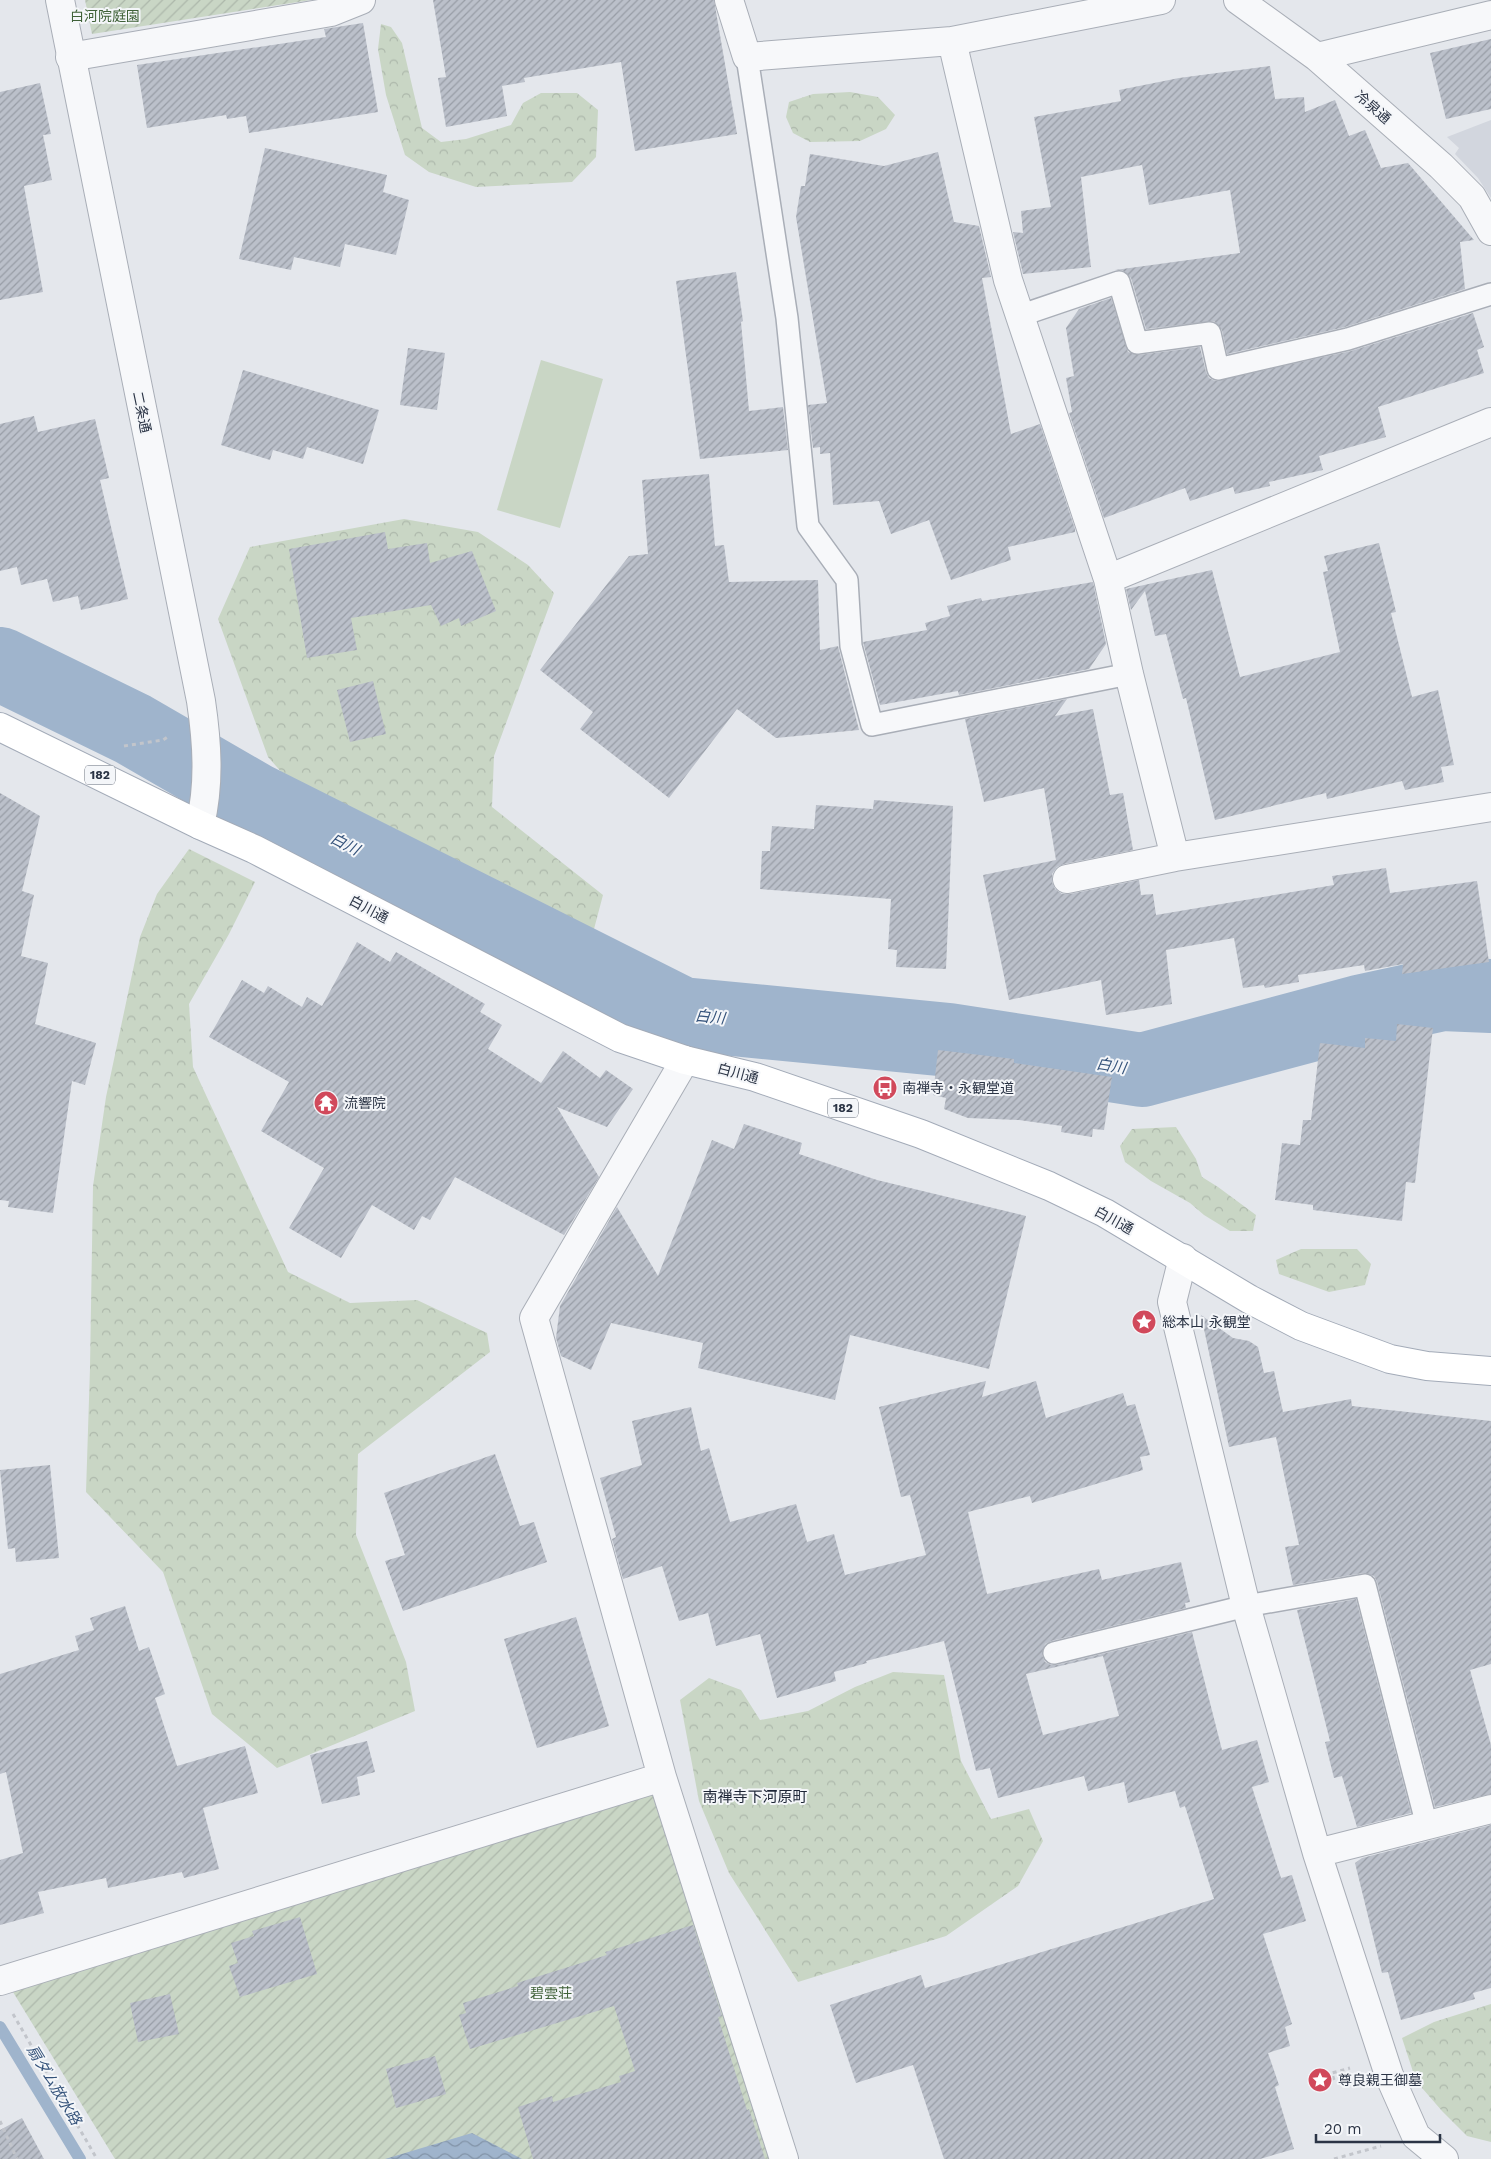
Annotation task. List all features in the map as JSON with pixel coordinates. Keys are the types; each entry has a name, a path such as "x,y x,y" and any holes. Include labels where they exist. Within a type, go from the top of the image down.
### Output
{"main road":[{"name":"白川通","path":"0,727 203,812 254,849 620,1038 685,1060 756,1077 921,1134 1049,1186 1105,1213 1249,1299 1301,1326 1390,1359 1427,1366 1491,1371"}],"street":[{"name":"二条通","path":"60,0 195,671 207,740 203,812"},
{"path":"70,57 331,12 362,0"},
{"path":"729,0 747,57 952,41 1161,0"},
{"name":"冷泉通","path":"1238,0 1317,57 1441,166 1472,197 1491,231"},
{"path":"1317,57 1491,15"},
{"path":"952,41 1008,280 1108,579 1129,674 1175,857"},
{"path":"1108,579 1491,422"},
{"path":"1067,879 1175,857 1491,807"},
{"path":"685,1060 534,1318 662,1776 784,2159"},
{"path":"1183,1258 1172,1302 1246,1606 1317,1853 1389,2075 1416,2136 1444,2159"},
{"path":"0,1981 662,1776"},
{"path":"1317,1853 1491,1809"}],"lane":[{"path":"747,57 788,318 808,526 847,580 851,646 872,725 1129,674"},
{"path":"1019,316 1119,282 1137,343 1210,333 1218,369 1348,339 1491,294"},
{"path":"1054,1653 1246,1606 1365,1585 1427,1826"}],"path":[{"path":"134,744 162,740"},
{"path":"10,2009 97,2159"},
{"path":"0,2121 17,2159"},
{"path":"1334,2159 1416,2136"}],"shaded area":[{"path":"1491,120 1491,198 1478,178 1455,154 1459,148 1447,137"}],"green space":[{"name":"白河院庭園","path":"85,0 311,0 92,34"},
{"path":"381,24 391,27 402,43 422,128 441,142 466,139 511,125 523,103 541,93 577,93 598,110 596,157 572,182 476,187 429,172 405,155 386,95 378,49"},
{"path":"850,92 878,97 895,115 886,129 860,141 810,142 793,133 786,117 789,102 813,94"},
{"path":"541,360 603,379 560,528 497,510"},
{"path":"404,519 478,532 528,565 554,593 494,756 492,807 603,895 594,929 566,941 300,793 268,757 218,619 250,547"},
{"path":"189,849 255,882 229,934 189,1004 193,1067 288,1272 350,1303 417,1300 487,1333 490,1352 358,1454 356,1535 406,1662 415,1711 277,1768 212,1714 163,1572 86,1492 93,1186 106,1097 140,937 157,894"},
{"path":"1176,1127 1196,1159 1202,1177 1256,1215 1253,1231 1230,1231 1204,1215 1190,1203 1151,1181 1125,1162 1120,1146 1132,1129"},
{"path":"1301,1249 1357,1249 1371,1264 1365,1285 1329,1292 1279,1274 1276,1260"},
{"path":"893,1672 944,1675 961,1761 991,1819 1029,1809 1043,1841 1018,1886 946,1936 798,1982 729,1873 699,1801 680,1700 709,1678 741,1690 760,1720 808,1711 855,1687"},
{"name":"碧雲荘","path":"659,1783 780,2159 115,2159 13,1992"},
{"path":"1491,2004 1491,2142 1467,2136 1416,2081 1402,2038 1434,2022"}],"water":[{"path":"472,2133 522,2159 385,2159"}],"building":[{"path":"433,0 714,0 737,134 635,151 621,62 524,78 525,82 502,86 507,116 446,127 438,78 446,77"},
{"path":"363,23 378,112 249,133 246,116 227,119 226,115 147,128 137,65 326,37 324,29"},
{"path":"1491,39 1491,109 1446,119 1430,53"},
{"path":"1270,66 1275,99 1304,97 1305,112 1335,100 1349,136 1365,130 1381,168 1408,163 1474,240 1460,242 1465,289 1345,327 1227,354 1222,330 1214,321 1146,329 1131,278 1122,270 1115,270 1240,253 1230,190 1149,205 1142,165 1081,177 1091,267 1023,274 1013,232 1023,233 1021,211 1051,207 1034,117 1121,101 1119,90 1179,78"},
{"path":"40,83 51,134 43,135 52,180 24,186 43,292 0,300 0,92"},
{"path":"265,148 387,175 383,192 409,200 396,255 345,244 340,267 294,257 291,270 239,259"},
{"path":"938,152 954,222 979,226 991,277 982,278 1011,434 1040,424 1075,529 1075,532 1008,547 1011,560 951,580 929,520 891,534 879,501 833,505 830,453 820,454 820,447 813,448 808,405 827,403 796,217 801,186 805,186 810,154 884,166"},
{"path":"736,272 743,321 741,322 749,411 783,407 788,450 700,459 676,281"},
{"path":"1111,298 1128,352 1139,355 1200,347 1206,372 1209,378 1215,381 1351,351 1473,313 1484,347 1477,350 1484,373 1378,407 1386,437 1319,456 1323,470 1269,482 1270,486 1235,494 1233,487 1190,501 1185,488 1104,518 1069,413 1072,412 1066,378 1074,376 1066,328 1079,309"},
{"path":"408,348 445,353 437,410 400,405"},
{"path":"243,370 379,410 363,464 307,447 303,459 273,450 270,460 221,445"},
{"path":"34,416 38,432 95,419 109,478 100,480 128,599 81,610 78,596 53,602 47,579 21,585 17,567 0,571 0,424"},
{"path":"709,474 715,546 724,545 729,582 818,580 820,650 838,646 859,730 776,738 737,709 669,798 580,729 593,712 540,670 629,556 648,554 642,480"},
{"path":"385,532 388,549 427,543 430,563 472,551 496,611 461,626 459,618 441,626 431,605 351,618 357,650 307,658 289,549"},
{"path":"1379,543 1396,612 1391,613 1412,697 1438,690 1454,765 1441,767 1444,782 1405,790 1402,781 1327,799 1326,793 1215,820 1186,698 1183,699 1166,634 1155,636 1145,591 1131,610 1126,589 1212,570 1240,677 1340,652 1323,572 1328,571 1324,556"},
{"path":"1093,582 1106,644 1089,669 959,695 958,691 880,705 863,642 927,630 925,623 950,616 947,606 981,598 982,601"},
{"path":"373,681 386,734 350,742 337,690"},
{"path":"1067,699 1055,716 1093,709 1110,795 1123,793 1133,850 1057,867 1052,874 1052,882 1055,889 1062,894 1139,880 1141,895 1153,894 1156,915 1334,885 1332,876 1386,868 1390,893 1477,881 1489,962 1402,974 1403,964 1365,971 1364,965 1298,975 1299,982 1265,988 1264,985 1243,988 1234,938 1166,950 1172,1004 1106,1015 1101,980 1009,1000 983,875 1056,860 1044,788 984,802 965,719"},
{"path":"0,793 40,816 22,891 34,895 21,956 48,963 35,1024 96,1043 85,1085 72,1081 53,1213 8,1207 9,1201 0,1200"},
{"path":"874,800 953,806 946,969 896,967 897,950 888,949 891,899 760,889 762,851 770,851 772,826 814,829 816,805 873,809"},
{"path":"357,942 390,962 396,952 485,1004 480,1012 502,1025 488,1049 541,1083 563,1051 600,1078 606,1070 633,1089 607,1127 557,1107 599,1177 564,1235 455,1177 430,1220 422,1216 414,1230 372,1205 341,1258 289,1228 324,1168 261,1131 289,1082 209,1037 242,980 264,993 268,986 302,1007 307,997 322,1006"},
{"path":"1397,1024 1433,1028 1415,1183 1406,1182 1402,1221 1313,1210 1313,1205 1275,1200 1282,1143 1300,1145 1303,1120 1311,1120 1320,1043 1365,1048 1365,1038 1396,1041"},
{"path":"938,1050 1014,1059 1014,1063 1112,1077 1104,1130 1093,1129 1092,1137 1061,1132 1062,1126 1019,1120 968,1118 944,1109 946,1098 933,1095"},
{"path":"744,1124 802,1143 799,1154 877,1180 1026,1216 989,1369 850,1335 835,1400 698,1368 703,1343 611,1323 591,1370 561,1356 556,1338 560,1306 617,1207 658,1276 712,1140 734,1149"},
{"path":"1201,1315 1233,1338 1249,1341 1258,1347 1264,1373 1274,1371 1283,1412 1351,1399 1352,1406 1491,1421 1491,1664 1470,1670 1491,1745 1491,1794 1435,1807 1374,1576 1363,1573 1293,1585 1285,1547 1299,1545 1276,1437 1229,1447"},
{"path":"986,1381 982,1397 1036,1381 1046,1418 1123,1393 1127,1406 1135,1404 1150,1455 1140,1457 1143,1470 1032,1503 1030,1496 968,1512 987,1594 1099,1569 1102,1580 1181,1562 1190,1602 1185,1603 1186,1608 1051,1641 1045,1644 1042,1655 1045,1662 1057,1665 1192,1632 1222,1750 1257,1740 1269,1782 1252,1787 1281,1878 1292,1875 1306,1921 1263,1934 1292,2024 1285,2027 1290,2046 1268,2053 1279,2085 1275,2087 1294,2149 1260,2159 944,2159 913,2065 856,2083 830,2005 921,1975 925,1988 1214,1899 1185,1806 1180,1808 1175,1791 1128,1803 1124,1782 1088,1791 1084,1776 998,1798 990,1768 976,1771 944,1641 866,1661 867,1663 834,1672 836,1681 777,1698 760,1634 716,1646 708,1613 679,1621 662,1566 623,1579 612,1539 616,1537 600,1478 642,1465 632,1421 691,1407 701,1451 709,1448 730,1522 796,1504 807,1542 834,1534 845,1575 926,1555 910,1495 901,1497 879,1407","holes":["1103,1656 1119,1716 1043,1735 1026,1674"]},
{"path":"495,1454 520,1526 534,1522 547,1562 403,1611 385,1561 405,1555 384,1493"},
{"path":"50,1465 59,1558 16,1562 15,1548 8,1549 0,1470"},
{"path":"1356,1599 1411,1813 1357,1827 1342,1776 1334,1778 1325,1742 1330,1741 1297,1610"},
{"path":"125,1606 139,1651 149,1647 165,1694 155,1698 177,1766 245,1746 258,1793 203,1808 219,1869 184,1878 182,1872 108,1888 106,1878 38,1892 44,1913 0,1925 0,1860 23,1853 6,1772 0,1774 0,1674 79,1650 75,1636 94,1630 90,1618"},
{"path":"576,1617 609,1726 537,1748 504,1639"},
{"path":"367,1741 375,1772 357,1777 360,1795 322,1804 310,1755"},
{"path":"1491,1825 1491,1988 1473,1993 1475,1999 1401,2020 1388,1972 1382,1973 1355,1863 1362,1858"},
{"path":"300,1917 317,1974 240,1997 229,1966 238,1963 231,1943 254,1936 252,1931"},
{"path":"693,1925 722,2016 718,2017 747,2110 749,2109 765,2159 533,2159 518,2107 552,2096 553,2102 621,2082 619,2076 635,2071 614,2006 470,2049 459,2015 466,2013 463,2003 518,1986 517,1983 607,1955 605,1952"},
{"path":"170,1994 179,2034 138,2042 130,2003"},
{"path":"435,2056 446,2094 396,2108 386,2069"},
{"path":"22,2118 44,2159 0,2159 0,2130"}],"waterway":[{"name":"白川","path":"0,664 133,729 254,799 682,1014 949,1040 1142,1070 1359,1012 1442,994 1491,996"},
{"name":"扇ダム放水路","path":"0,2027 80,2159"}],"place":[{"name":"南禅寺・永観堂道","path":"885,1088"},
{"name":"流響院","path":"326,1103"},
{"name":"総本山 永観堂","path":"1144,1322"},
{"name":"尊良親王御墓","path":"1320,2080"}],"district":[{"name":"南禅寺下河原町","path":"755,1797"}]}
